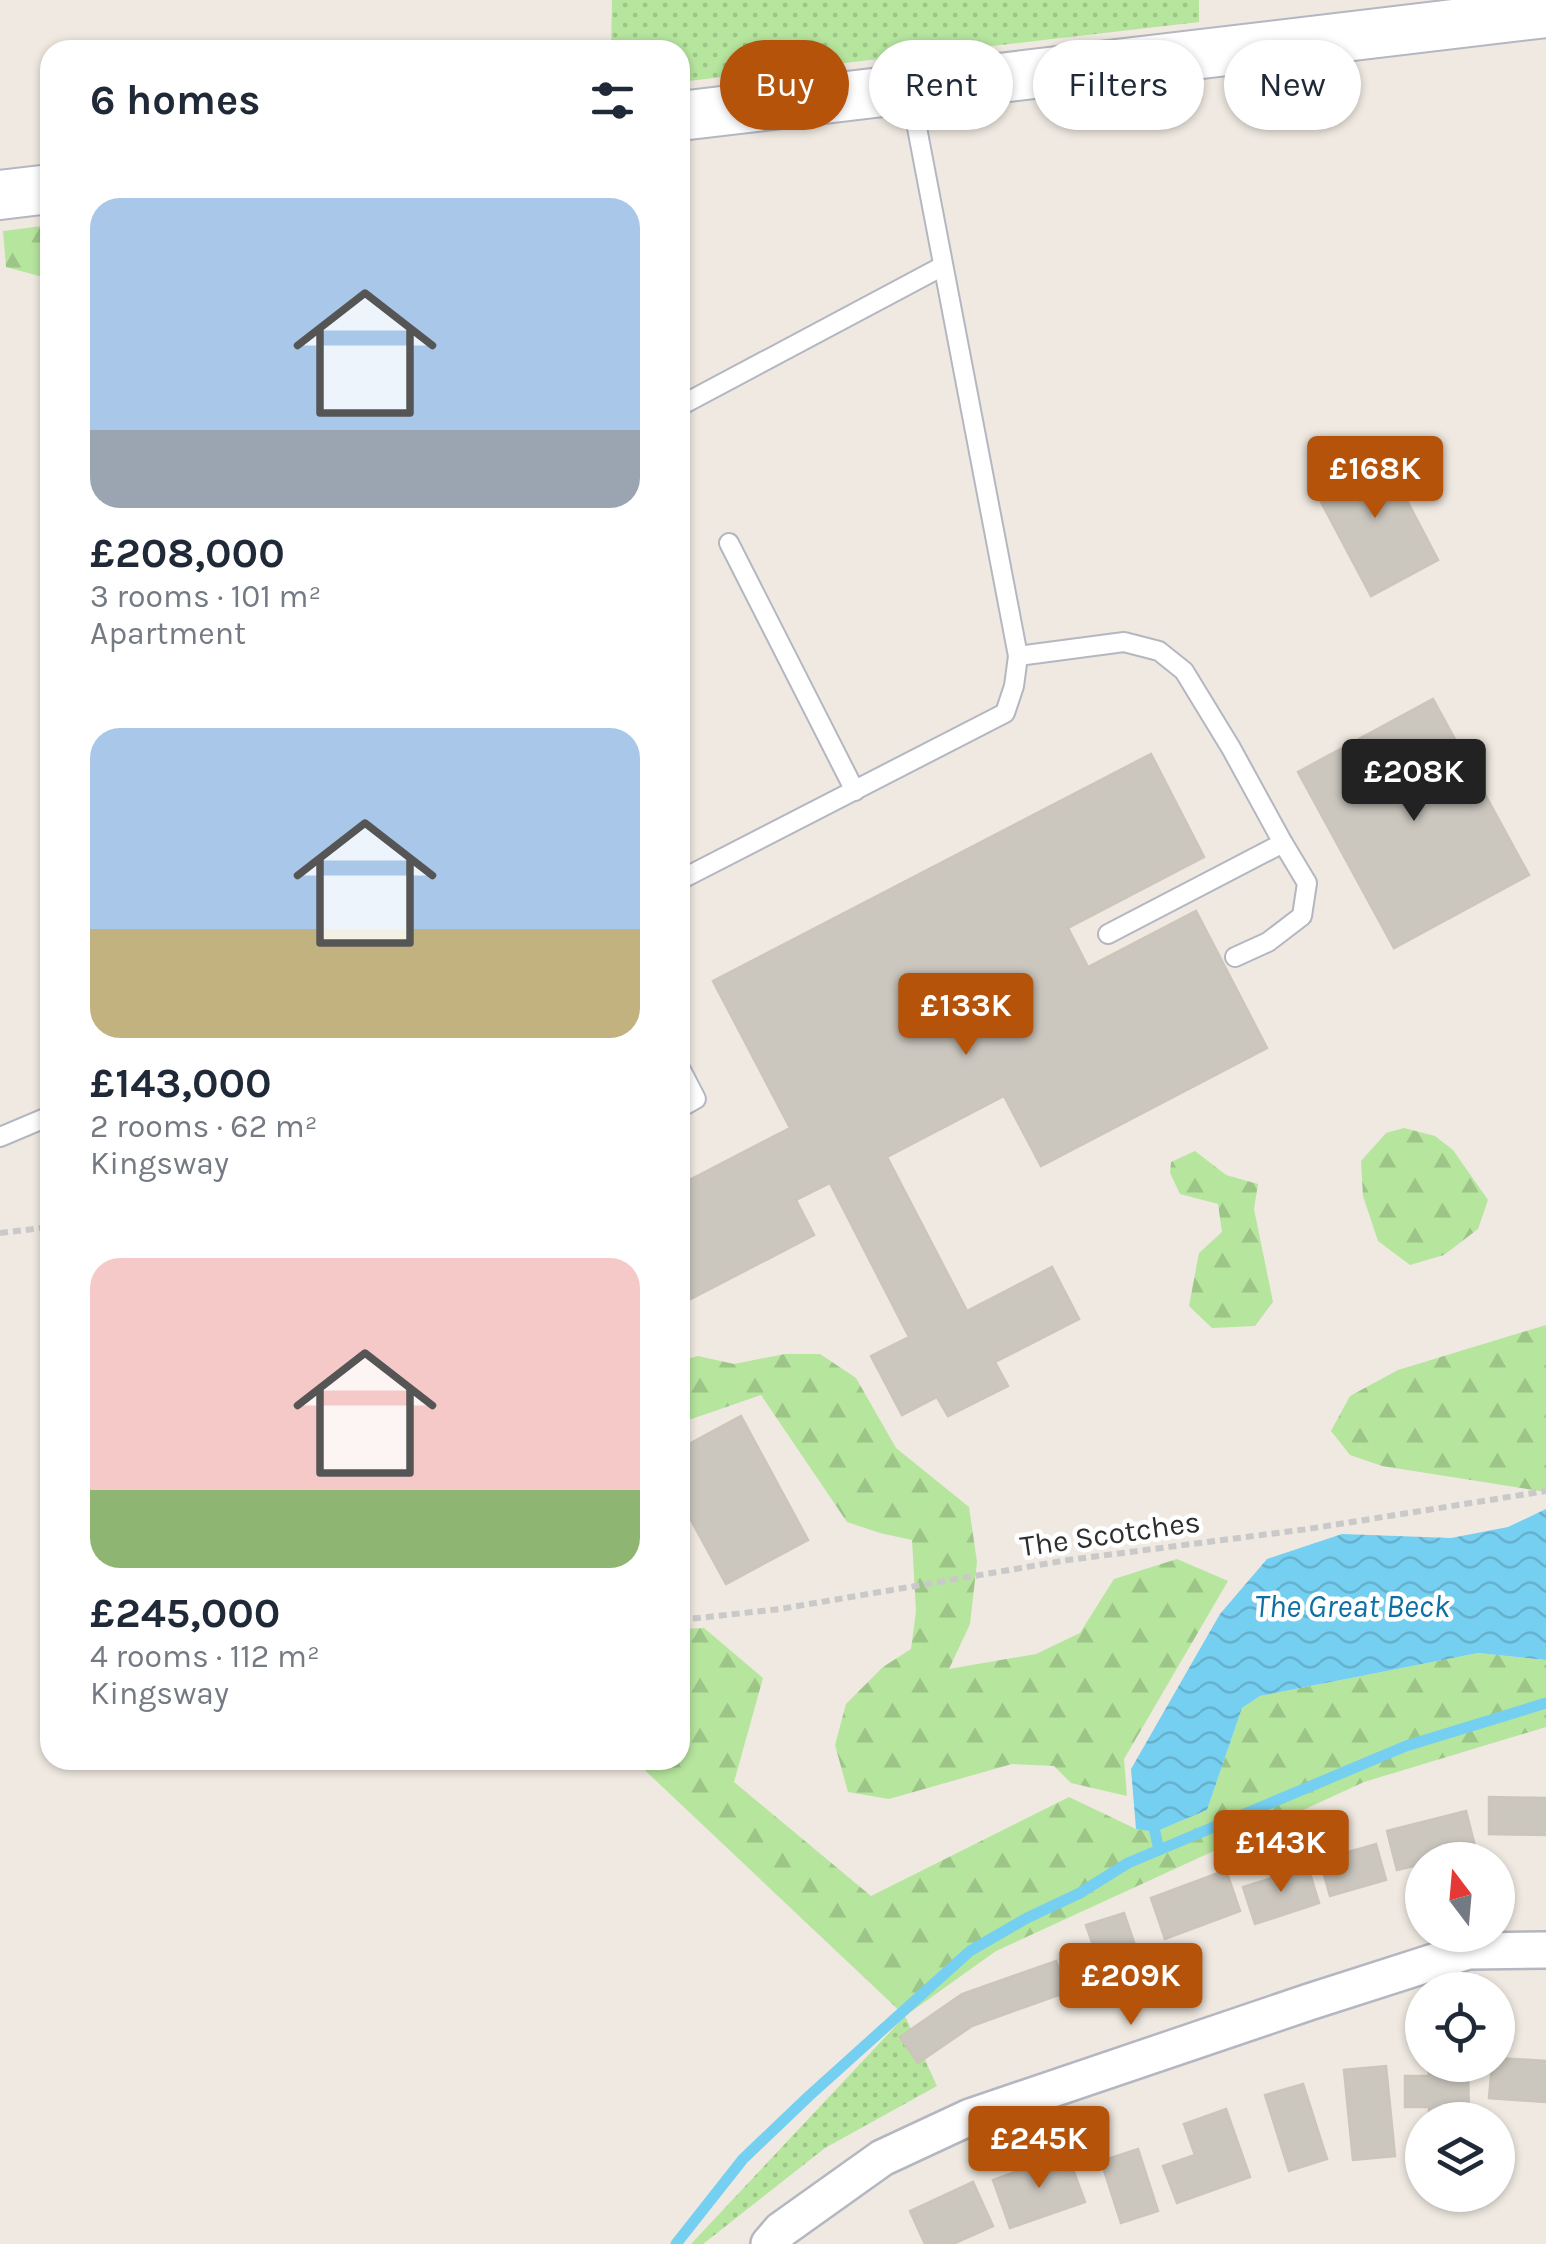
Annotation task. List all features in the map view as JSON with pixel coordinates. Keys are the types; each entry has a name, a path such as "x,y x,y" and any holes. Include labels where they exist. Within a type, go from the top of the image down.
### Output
{"street":[{"path":"1013,77 1528,10"},
{"path":"690,115 869,95"},
{"path":"0,196 40,191"},
{"path":"769,2244 781,2230 882,2158 970,2118 1308,2002 1468,1952 1546,1950"}],"lane":[{"path":"690,875 1006,714 1018,656 918,130"},
{"path":"690,401 943,266"},
{"path":"729,543 856,790"},
{"path":"1018,656 1124,642 1159,650 1184,671 1307,883 1302,916 1268,942 1235,957"},
{"path":"1108,934 1282,842"},
{"path":"0,1138 40,1120"}],"path":[{"path":"0,1233 40,1227"},
{"name":"The Scotches","path":"690,1619 1546,1491"}],"green space":[{"path":"612,0 1199,0 1199,22 1013,44 1013,40 869,40 869,60 849,62 849,40 720,40 720,77 690,81 690,40 611,40"},
{"path":"40,226 40,276 6,267 3,231"},
{"path":"1404,1128 1435,1136 1453,1150 1488,1200 1478,1229 1444,1255 1410,1265 1378,1241 1363,1196 1361,1161 1386,1133"},
{"path":"1195,1151 1226,1175 1258,1184 1254,1209 1273,1302 1255,1326 1212,1328 1189,1306 1199,1253 1222,1232 1218,1204 1180,1194 1170,1173 1171,1162"},
{"path":"1546,1325 1546,1492 1382,1466 1350,1455 1331,1431 1350,1396 1398,1370"},
{"path":"785,1354 820,1354 856,1378 896,1448 969,1507 977,1562 970,1624 949,1669 1036,1654 1080,1633 1114,1579 1177,1559 1228,1581 1124,1759 1127,1796 1071,1783 1054,1766 1012,1764 889,1799 848,1792 835,1745 846,1704 883,1667 911,1649 916,1611 912,1540 847,1522 761,1395 690,1420 690,1358 698,1356 734,1364"},
{"path":"704,1628 763,1678 734,1782 871,1896 1069,1797 1136,1829 1155,1832 1207,1810 1242,1708 1260,1696 1478,1653 1546,1660 1546,1727 1364,1782 996,1951 905,2016 645,1770 690,1770 690,1629"},
{"path":"905,2016 937,2086 825,2148 703,2244 691,2244"}],"water":[{"name":"The Great Beck","path":"1546,1509 1546,1660 1478,1653 1260,1696 1242,1708 1207,1810 1155,1832 1136,1829 1131,1769 1220,1614 1267,1559 1342,1534 1451,1538 1508,1527"}],"building":[{"path":"1379,447 1438,560 1371,596 1311,483"},
{"path":"1433,699 1529,875 1394,948 1298,772"},
{"path":"1151,754 1204,857 1068,928 1088,967 1196,911 1267,1048 1041,1166 1004,1096 887,1157 967,1311 1052,1267 1079,1319 995,1362 1008,1386 948,1416 937,1397 902,1415 871,1356 909,1337 830,1183 796,1200 814,1235 690,1299 690,1180 790,1128 713,981"},
{"path":"741,1416 808,1540 726,1584 690,1518 690,1444"},
{"path":"1489,1797 1546,1798 1546,1835 1489,1834"},
{"path":"1466,1811 1474,1842 1405,1842 1405,1868 1397,1870 1387,1831"},
{"path":"1376,1844 1386,1880 1330,1896 1320,1860"},
{"path":"1308,1867 1319,1903 1255,1924 1243,1887"},
{"path":"1226,1870 1240,1911 1165,1939 1151,1898"},
{"path":"1124,1913 1143,1969 1081,1990 1069,1956 1094,1948 1086,1925"},
{"path":"1056,1961 1067,1992 972,2026 918,2063 900,2037 962,1994"},
{"path":"1515,2059 1546,2061 1545,2102 1489,2098 1490,2082 1515,2082"},
{"path":"1386,2066 1395,2156 1353,2160 1344,2070"},
{"path":"1405,2082 1468,2082 1469,2102 1405,2102"},
{"path":"1303,2084 1327,2159 1289,2171 1265,2095"},
{"path":"1226,2109 1250,2177 1177,2203 1163,2166 1195,2155 1184,2124"},
{"path":"1138,2149 1158,2211 1121,2223 1101,2161"},
{"path":"1067,2153 1085,2202 1010,2228 993,2180"},
{"path":"973,2182 993,2226 953,2244 925,2244 910,2211"}],"waterway":[{"name":"The Great Beck","path":"1159,1850 1406,1746 1546,1703"},
{"name":"The Great Beck","path":"676,2244 743,2159 970,1951 1128,1863 1159,1850 1155,1832"}]}
